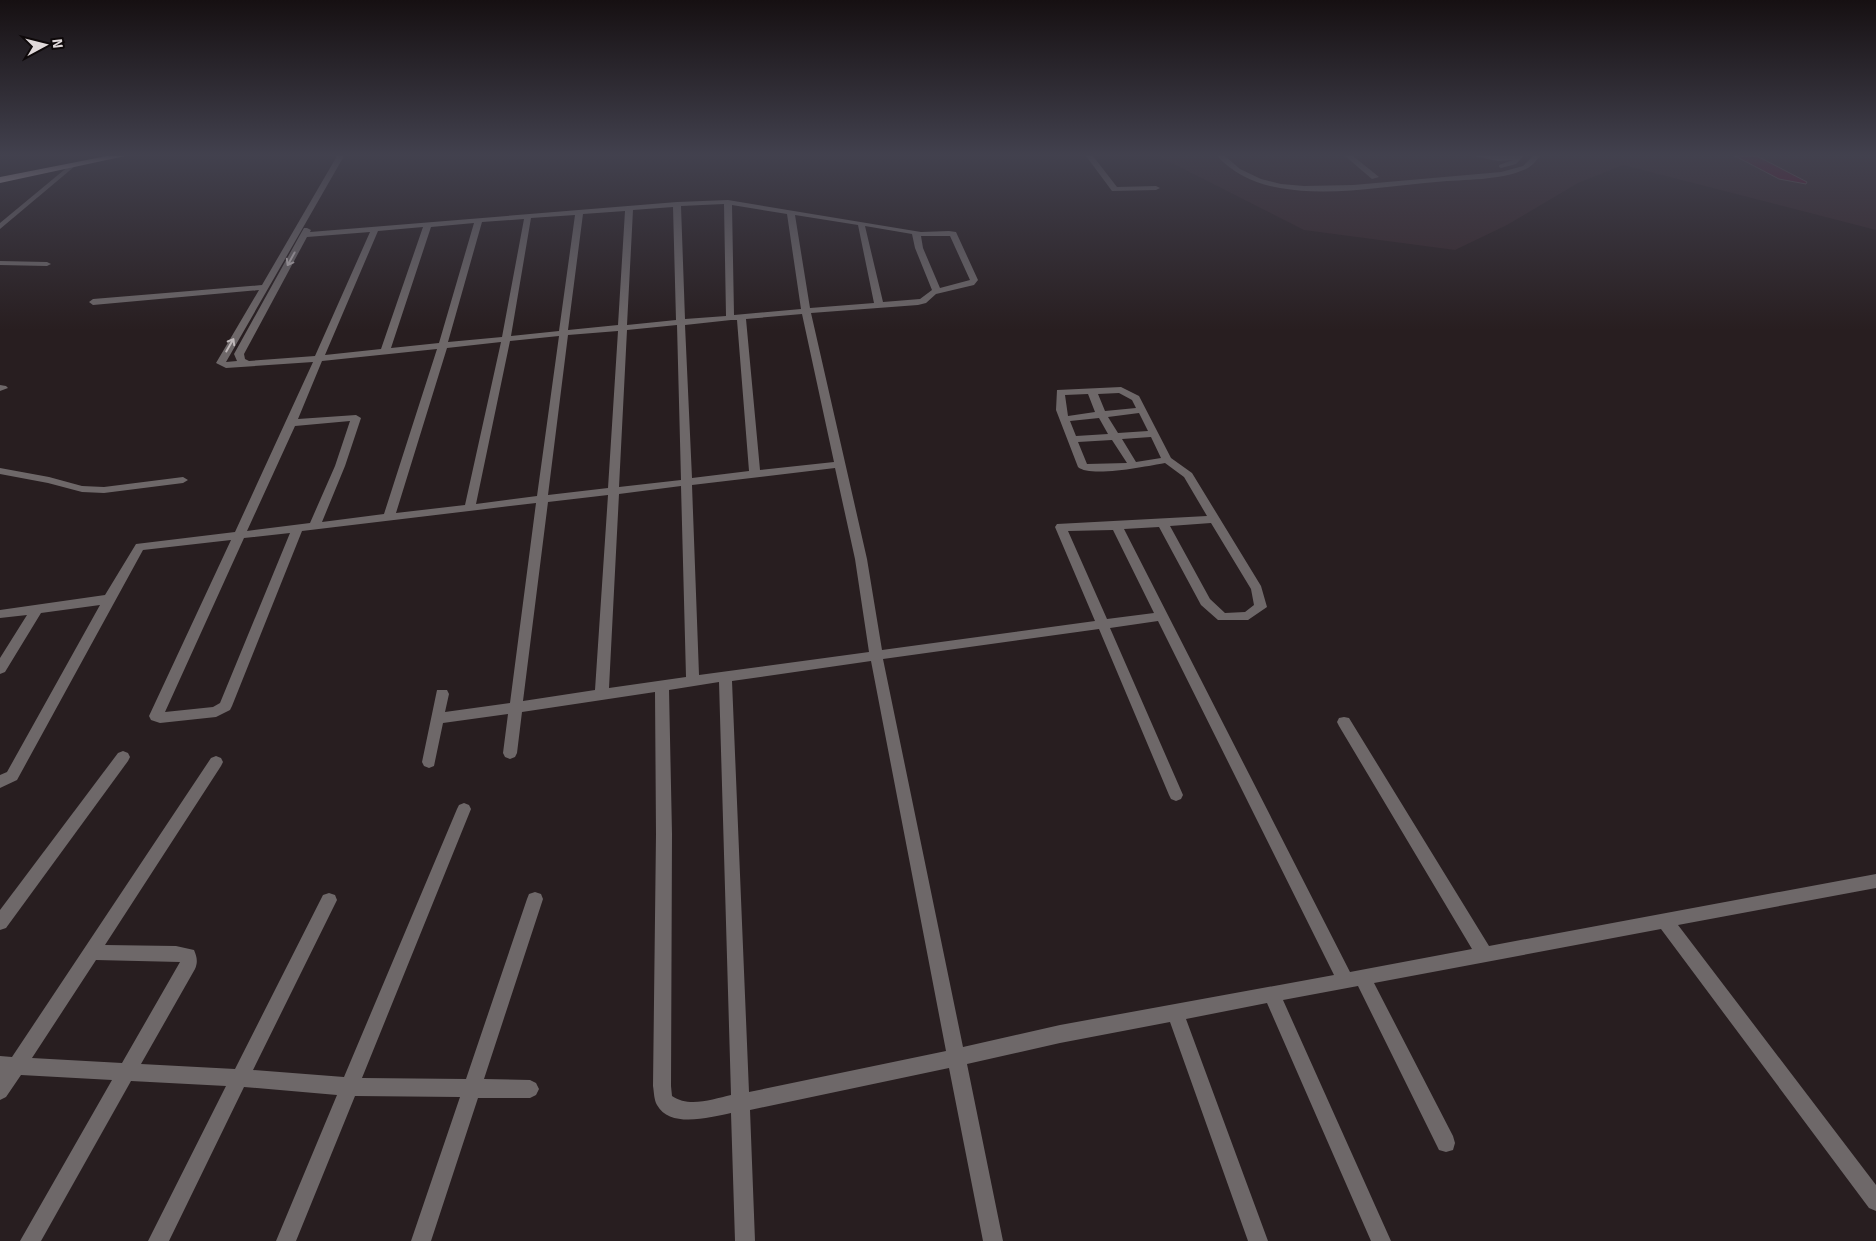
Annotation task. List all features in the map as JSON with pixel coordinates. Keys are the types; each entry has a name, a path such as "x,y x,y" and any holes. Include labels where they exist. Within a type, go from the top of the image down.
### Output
{"street":[{"path":"0,227 15,214"},
{"path":"307,214 222,363 226,365 318,359 564,333 923,301 937,291 974,280 952,234 916,233 803,214"},
{"path":"250,364 241,361 239,354 316,214"},
{"path":"304,235 555,214"},
{"path":"510,753 579,214"},
{"path":"602,694 629,214"},
{"path":"677,214 693,681"},
{"path":"729,214 735,317 755,474"},
{"path":"791,214 806,311 860,559 876,655 993,1241"},
{"path":"470,508 506,339 528,216"},
{"path":"389,517 473,249 479,220"},
{"path":"861,223 879,305"},
{"path":"385,352 428,225"},
{"path":"298,528 225,706 216,712 160,718 156,716 291,423 375,229"},
{"path":"916,233 919,248 937,291"},
{"path":"0,263 47,264"},
{"path":"93,302 279,282"},
{"path":"1163,523 1206,602 1222,617 1248,616 1261,607 1258,589 1213,519 1188,475 1167,460 1136,398 1121,390 1060,392 1061,410 1083,467 1116,468 1167,460"},
{"path":"1092,391 1101,414 1133,465"},
{"path":"1065,419 1142,410"},
{"path":"291,423 352,417 356,420 315,525"},
{"path":"1072,439 1154,434"},
{"path":"0,782 12,776 136,551 140,547 840,464"},
{"path":"0,471 82,490 104,490 183,480"},
{"path":"1176,796 1061,527 1117,526 1213,519"},
{"path":"1117,526 1162,616 1355,980 1446,1144"},
{"path":"0,614 110,599"},
{"path":"0,669 37,609"},
{"path":"437,719 724,676 1162,616"},
{"path":"724,676 745,1241"},
{"path":"662,685 664,834 662,1086 664,1101 673,1109 684,1112 740,1103 1060,1034 1876,881"},
{"path":"429,762 442,694"},
{"path":"1344,722 1485,955"},
{"path":"0,923 122,757"},
{"path":"0,1091 8,1066 91,952 216,762"},
{"path":"286,1241 464,809"},
{"path":"421,1241 535,899"},
{"path":"158,1241 329,900"},
{"path":"1665,921 1872,1191"},
{"path":"30,1241 189,962 188,956 91,952"},
{"path":"1272,995 1381,1241"},
{"path":"1175,1013 1258,1241"},
{"path":"8,1066 128,1071 350,1087 530,1089"}],"shaded area":[{"path":"1272,214 1526,214 1455,250 1304,230"},
{"path":"1813,214 1876,214 1876,230"}]}
